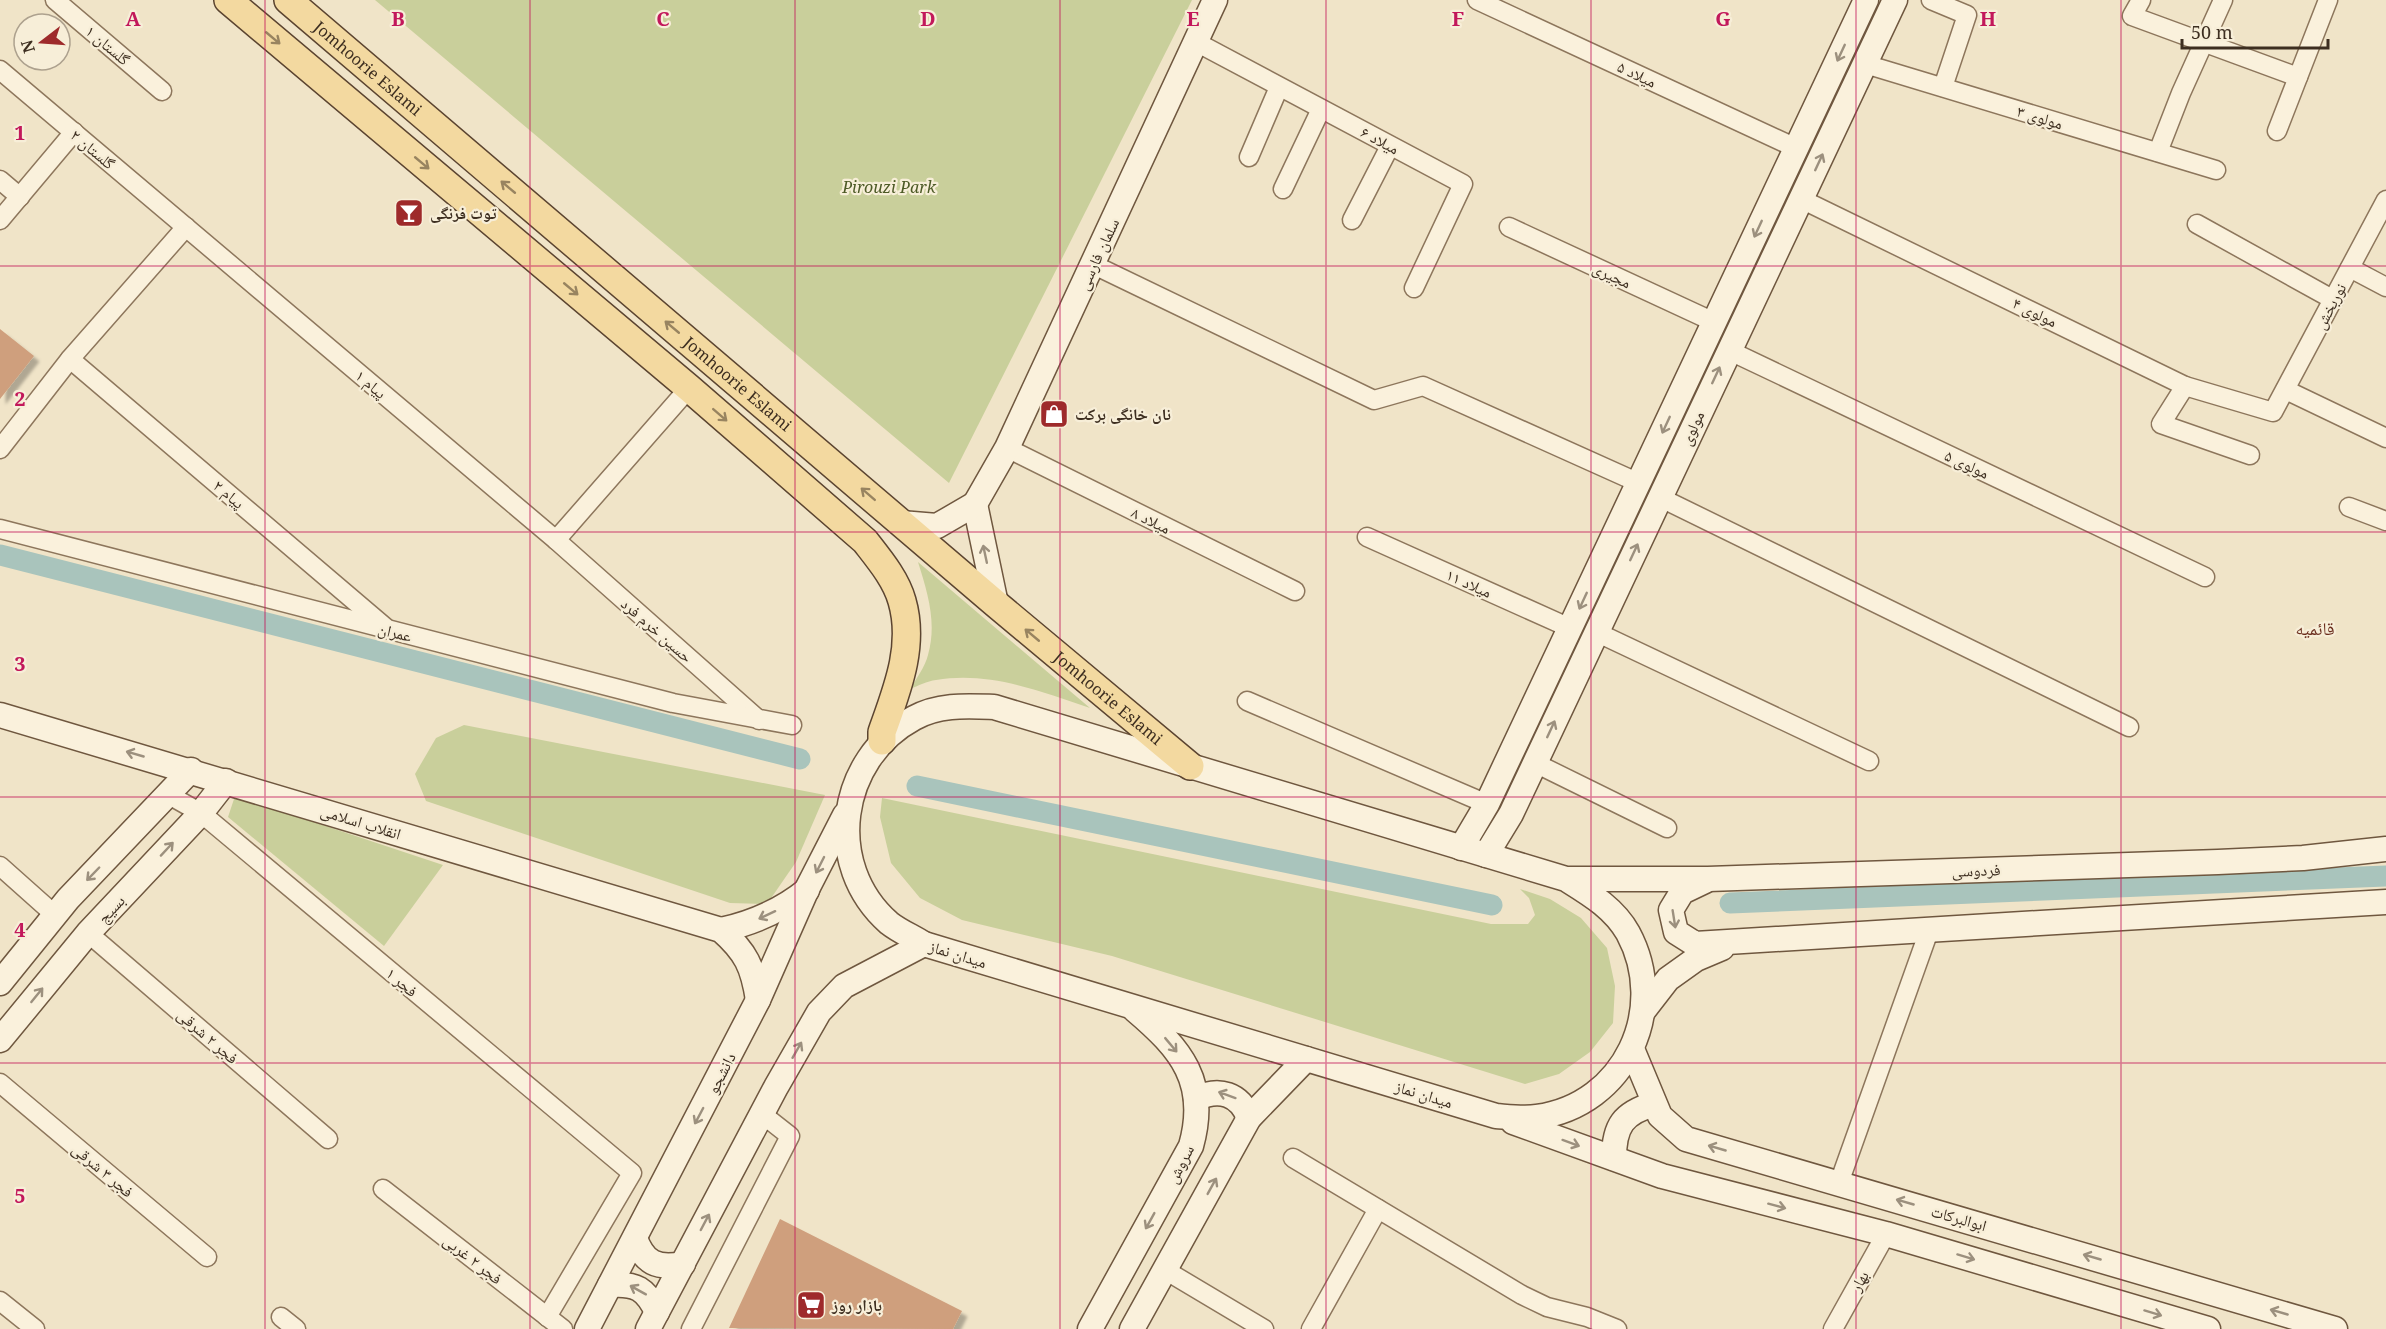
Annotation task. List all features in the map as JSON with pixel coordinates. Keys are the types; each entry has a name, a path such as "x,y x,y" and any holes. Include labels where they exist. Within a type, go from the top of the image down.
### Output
{"main road":[{"path":"228,0 689,388 865,541 884,566 902,599 908,635 899,685 882,732 882,741"},
{"name":"Jomhoorie Eslami","path":"288,0 996,604 1191,766"},
{"path":"521,246 545,219"}],"street":[{"name":"گلستان ۱","path":"55,0 162,91"},
{"name":"سلمان فارسی","path":"975,504 1006,448 1094,265 1215,0"},
{"name":"میلاد ۵","path":"1477,0 1796,148"},
{"name":"مولوی","path":"1461,848 1487,804 1866,0"},
{"name":"مولوی","path":"1486,855 1511,814 1535,764 1728,350 1895,0"},
{"path":"1931,0 1967,15 1943,87"},
{"path":"2141,0 2132,16 2298,77"},
{"path":"2158,152 2181,93 2223,0"},
{"path":"2277,131 2328,0"},
{"name":"میلاد ۶","path":"1196,42 1462,183 1414,288"},
{"name":"مولوی ۳","path":"1865,64 2216,170"},
{"name":"گلستان ۲","path":"0,70 186,227"},
{"path":"1249,157 1279,87"},
{"path":"1820,99 1844,109"},
{"path":"1283,189 1321,109"},
{"path":"0,220 74,132"},
{"path":"1352,220 1390,146"},
{"path":"0,180 20,197"},
{"name":"مولوی ۴","path":"1802,199 2185,386 2273,412"},
{"name":"نوربخش","path":"2273,412 2386,200"},
{"path":"2198,224 2334,300"},
{"path":"0,449 70,359 186,227"},
{"name":"پیام ۱","path":"186,227 556,540"},
{"name":"مجیری","path":"1509,227 1714,322"},
{"path":"1094,265 1374,400 1423,386 1639,483"},
{"path":"2350,268 2386,287"},
{"name":"مولوی ۵","path":"1728,350 2205,577"},
{"name":"پیام ۲","path":"70,359 389,630"},
{"path":"2185,386 2161,424 2250,454"},
{"path":"556,540 689,388"},
{"path":"2286,390 2386,438"},
{"name":"میلاد ۸","path":"1006,448 1295,591"},
{"path":"1659,498 2129,727"},
{"path":"901,523 937,526 975,504 996,604"},
{"path":"2349,507 2386,520"},
{"name":"عمران","path":"0,529 673,704 792,725"},
{"name":"میلاد ۱۱","path":"1367,537 1570,628"},
{"name":"حسین خرم فرد","path":"556,540 759,720"},
{"path":"1596,632 1869,761"},
{"path":"1247,701 1511,814"},
{"name":"میدان نماز","path":"954,706 994,707 1191,766 1566,879 1601,900 1627,932 1642,969 1644,1010 1632,1049 1609,1082 1576,1106 1537,1118 1496,1116 924,944 889,923 863,892 848,854 847,813 858,774 882,741 915,717 934,711 954,706"},
{"name":"انقلاب اسلامی","path":"0,715 191,770 721,930"},
{"path":"1535,764 1667,828"},
{"path":"0,983 55,915 191,770"},
{"name":"بسیج","path":"0,1040 88,933 201,813 226,781"},
{"name":"فجر ۱","path":"170,795 201,813 632,1173 547,1317"},
{"name":"دانشجو","path":"587,1329 758,1000 807,889 847,813"},
{"name":"فردوسی","path":"1566,879 1708,879 2218,862 2303,858 2386,849"},
{"path":"0,866 55,915"},
{"path":"1708,879 1682,892 1671,910 1676,932 1695,944 2386,902"},
{"path":"721,930 763,917 788,905 807,889"},
{"path":"1839,1183 1930,928"},
{"path":"721,930 738,945 747,959 755,979 758,1000"},
{"name":"فجر ۲ شرقی","path":"88,933 328,1139"},
{"path":"1644,1010 1668,979 1696,958 1738,941"},
{"path":"653,1320 819,1012 844,986 924,944"},
{"name":"سروش","path":"1090,1329 1191,1146 1197,1118 1192,1079 1184,1060 1160,1031 1128,1005"},
{"name":"ابوالبرکات","path":"1632,1049 1660,1116 1686,1139 2335,1329"},
{"path":"1132,1329 1250,1118 1306,1059"},
{"name":"فجر ۳ شرقی","path":"0,1083 207,1257"},
{"path":"1196,1099 1217,1092 1228,1094 1238,1099 1250,1118"},
{"path":"1614,1158 1614,1139 1622,1122 1636,1109 1654,1104"},
{"path":"691,1329 790,1136 762,1114"},
{"path":"1496,1116 1662,1176 1886,1234 2208,1329"},
{"path":"1293,1158 1522,1295 1546,1307 1587,1317 1617,1329"},
{"name":"فجر ۲ غربی","path":"383,1189 563,1329"},
{"path":"1311,1329 1378,1209"},
{"name":"بهار","path":"1833,1329 1886,1234"},
{"path":"635,1238 640,1253 652,1263 667,1267 682,1264"},
{"path":"1165,1270 1264,1329"},
{"path":"610,1285 625,1284 639,1288 651,1298 653,1320"},
{"path":"0,1301 35,1329"},
{"path":"281,1317 296,1329"}],"green space":[{"name":"Pirouzi Park","path":"375,0 1192,0 949,483"},
{"path":"918,562 1090,708 995,680 956,678 926,682 910,689 927,659 932,631 928,597"},
{"path":"464,725 825,795 796,862 767,904 730,903 426,801 415,774 436,738"},
{"path":"235,796 443,865 384,946 228,817"},
{"path":"882,798 1491,924 1528,924 1535,915 1529,898 1520,889 1550,899 1581,918 1607,948 1615,986 1613,1023 1590,1052 1559,1074 1525,1084 1112,956 962,920 920,898 891,863 880,817"}],"building":[{"path":"0,329 34,356 0,399"},
{"path":"780,1219 962,1311 953,1329 729,1328"}],"waterway":[{"path":"0,555 800,759"},
{"path":"917,786 1492,905"},
{"path":"1730,903 2386,876"}],"place":[{"name":"توت فرنگی","path":"409,213"},
{"name":"نان خانگی برکت","path":"1054,414"},
{"name":"بازار روز","path":"811,1305"}],"district":[{"name":"قائمیه","path":"2315,629"}]}
